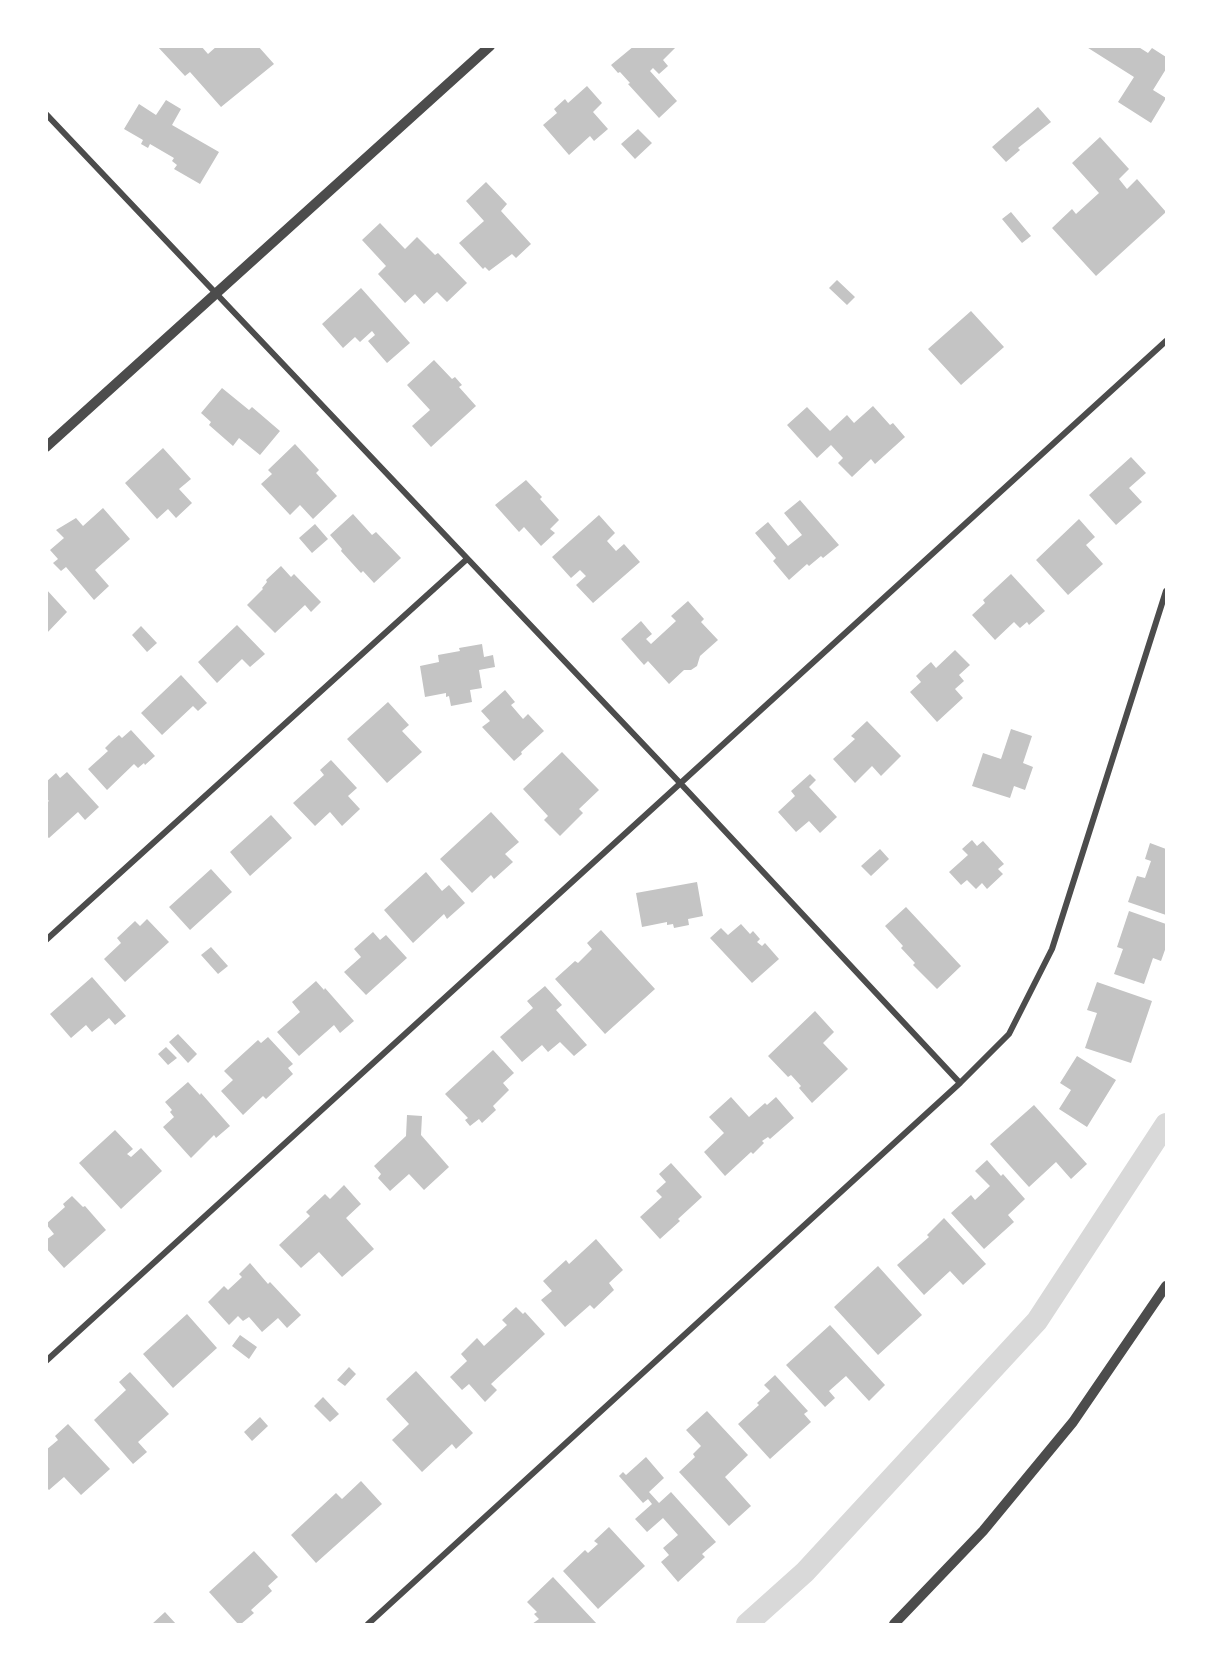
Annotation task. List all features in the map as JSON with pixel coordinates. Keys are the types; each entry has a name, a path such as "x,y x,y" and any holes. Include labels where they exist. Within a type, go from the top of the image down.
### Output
{"street":[{"path":"46,447 490,46"},
{"path":"46,114 681,784 960,1083"},
{"path":"46,1361 1167,341"},
{"path":"46,940 467,559"},
{"path":"368,1624 960,1083 1009,1034 1052,949 1167,591"},
{"path":"894,1624 983,1531 1073,1422 1167,1286"}],"building":[{"path":"157,46 201,46 208,54 217,46 258,46 274,64 221,107 190,72 185,76"},
{"path":"634,46 677,46 663,60 668,66 659,74 653,68 650,71 677,101 659,118 628,84 630,83 611,65"},
{"path":"1085,46 1137,46 1148,53 1152,48 1166,57 1166,69 1153,90 1166,98 1151,123 1118,102 1134,77"},
{"path":"587,86 602,103 593,112 608,129 594,141 590,136 569,155 543,125 557,113 554,109 565,99 568,103"},
{"path":"166,100 181,109 172,125 219,152 200,184 174,169 177,165 172,161 174,158 150,144 148,148 141,144 143,140 124,129 139,104 156,115"},
{"path":"1038,107 1051,122 1018,148 1020,150 1006,162 992,147"},
{"path":"638,129 652,143 635,159 621,144"},
{"path":"1100,137 1129,169 1119,179 1127,189 1137,179 1166,212 1096,276 1052,228 1072,209 1076,214 1099,193 1072,163"},
{"path":"486,182 507,204 501,211 531,244 516,258 512,254 489,271 485,267 483,269 459,243 484,221 466,201"},
{"path":"1011,212 1031,236 1022,243 1002,219"},
{"path":"380,223 405,249 417,237 435,255 438,253 467,283 447,302 437,292 424,304 415,294 405,303 378,274 386,266 362,240"},
{"path":"837,280 855,297 847,305 829,288"},
{"path":"361,288 410,343 387,363 368,341 375,335 372,331 360,342 355,337 343,348 322,324"},
{"path":"971,311 1004,347 961,385 928,349"},
{"path":"434,360 452,379 455,377 462,385 459,387 476,406 431,447 412,426 430,410 407,385"},
{"path":"222,388 249,410 252,407 280,431 260,455 239,438 233,446 209,425 211,422 201,413"},
{"path":"873,406 890,425 893,423 905,437 875,464 871,459 852,477 838,463 843,458 831,445 817,458 787,425 807,407 830,431 847,415 854,423"},
{"path":"295,444 319,470 316,473 337,496 313,519 300,505 290,515 261,484 272,474 268,470"},
{"path":"163,448 191,479 179,489 192,503 176,518 168,509 157,519 125,483"},
{"path":"1131,457 1146,473 1129,488 1142,502 1116,525 1089,495"},
{"path":"526,480 559,520 550,529 555,533 541,546 524,527 519,532 495,505"},
{"path":"800,500 839,545 823,558 821,556 809,566 807,564 789,580 773,561 776,558 755,533 768,522 788,546 802,535 784,513"},
{"path":"103,508 130,539 95,570 109,586 94,600 66,567 61,571 53,563 58,559 50,550 64,538 56,530 76,518 83,526"},
{"path":"353,514 372,535 376,532 401,558 374,583 363,571 361,573 330,535"},
{"path":"599,515 615,533 607,541 616,551 624,544 640,562 593,603 576,585 586,576 580,570 571,578 552,557"},
{"path":"1079,519 1095,537 1086,545 1103,564 1068,595 1036,560"},
{"path":"315,524 328,539 312,553 299,538"},
{"path":"281,566 291,577 294,574 321,602 311,612 305,605 275,633 247,605 263,589 266,580"},
{"path":"1011,574 1045,611 1029,625 1027,622 1020,628 1014,622 995,640 972,615 985,603 983,600"},
{"path":"46,589 67,612 46,634"},
{"path":"688,601 704,619 701,622 718,640 700,656 697,666 691,670 684,670 669,684 648,661 644,665 621,639 641,621 652,634 646,639 651,644 676,621 671,616"},
{"path":"237,625 265,654 250,667 242,659 217,683 198,662"},
{"path":"141,626 157,643 147,652 132,635"},
{"path":"482,644 484,657 493,655 495,667 479,670 482,688 470,690 472,702 451,706 446,693 425,697 420,666 439,662 438,655"},
{"path":"955,650 970,665 959,675 964,681 955,689 963,698 937,722 910,692 921,682 916,676 923,669 931,662 936,668"},
{"path":"181,675 207,703 198,711 193,706 162,735 141,713"},
{"path":"505,690 515,702 511,705 523,719 528,714 544,731 514,761 482,727 490,721 481,711"},
{"path":"388,702 409,725 402,731 422,752 387,783 347,739"},
{"path":"867,721 901,756 881,776 872,766 855,783 833,759 855,739 851,736"},
{"path":"1011,729 1032,736 1023,763 1033,767 1025,790 1014,786 1010,798 972,786 983,753 1001,759"},
{"path":"131,730 155,756 138,768 134,764 107,790 88,769 108,751 105,748 112,741 119,735 122,738"},
{"path":"562,752 599,790 579,809 583,813 560,836 544,820 548,816 523,789"},
{"path":"331,760 357,788 348,796 360,809 342,826 330,812 315,826 293,803 324,775 320,770"},
{"path":"67,772 99,807 85,820 78,812 49,838 46,836 46,803 49,801 46,798 46,782 56,773 60,778"},
{"path":"810,774 816,780 809,787 837,817 820,833 809,821 796,832 778,812 795,796 791,791"},
{"path":"491,812 519,842 505,854 513,862 494,879 491,875 472,893 440,859"},
{"path":"271,815 292,838 250,876 230,852"},
{"path":"972,840 977,846 983,841 1004,864 998,869 1003,874 987,889 982,883 976,889 967,880 961,885 949,872 968,855 962,849"},
{"path":"1150,843 1166,849 1166,915 1128,902 1137,876 1145,878 1151,861 1145,859"},
{"path":"880,849 889,859 871,876 861,866"},
{"path":"211,869 232,892 190,930 169,907"},
{"path":"426,872 442,891 449,885 465,903 447,919 444,914 413,943 384,910"},
{"path":"697,882 703,916 688,919 689,925 674,928 673,924 667,925 667,922 642,927 636,893"},
{"path":"906,907 961,966 937,989 913,965 915,963 901,948 903,946 885,926"},
{"path":"1129,911 1166,924 1166,947 1161,961 1153,958 1144,984 1114,974 1123,949 1117,947"},
{"path":"147,919 169,942 125,982 104,959 121,943 117,938 135,921 140,926"},
{"path":"741,924 750,934 753,931 760,939 757,942 762,946 765,943 779,959 752,983 710,938 721,928 728,935"},
{"path":"601,930 655,989 605,1034 555,979 575,961 578,963 592,949 587,943"},
{"path":"373,932 380,940 386,935 407,958 366,995 344,972 361,957 354,949"},
{"path":"211,947 228,966 218,974 201,955"},
{"path":"92,977 126,1016 115,1025 109,1018 92,1032 86,1025 71,1038 50,1014"},
{"path":"316,981 354,1021 340,1033 334,1025 299,1056 277,1032 300,1012 292,1002"},
{"path":"1097,982 1152,1001 1131,1063 1085,1048 1097,1013 1087,1010"},
{"path":"545,986 562,1005 556,1010 587,1045 574,1056 560,1042 548,1052 542,1045 522,1062 500,1037 533,1008 527,1001"},
{"path":"815,1011 834,1032 823,1043 848,1069 812,1103 791,1075 788,1077 768,1056"},
{"path":"178,1034 197,1054 188,1063 169,1042"},
{"path":"268,1037 293,1064 288,1068 293,1074 266,1099 263,1096 243,1115 221,1091 233,1080 224,1071 258,1040 261,1043"},
{"path":"166,1047 177,1058 168,1065 158,1054"},
{"path":"493,1050 514,1073 503,1083 509,1090 493,1106 496,1110 482,1123 479,1119 470,1126 465,1120 468,1118 445,1094"},
{"path":"1077,1056 1116,1080 1087,1127 1059,1109 1071,1090 1060,1083"},
{"path":"188,1082 200,1095 201,1093 230,1126 216,1138 214,1135 191,1158 163,1127 174,1117 170,1112 172,1110 165,1102"},
{"path":"731,1097 749,1117 776,1097 794,1118 770,1139 768,1137 762,1141 764,1143 753,1154 751,1152 725,1176 704,1152 724,1133 709,1117"},
{"path":"1034,1105 1087,1164 1071,1179 1056,1162 1029,1187 990,1144"},
{"path":"407,1115 422,1116 421,1135 449,1167 424,1190 409,1174 390,1191 378,1178 381,1174 374,1166 406,1136"},
{"path":"115,1130 133,1149 127,1154 131,1157 141,1148 162,1171 121,1209 79,1163"},
{"path":"987,1160 1025,1199 1008,1215 1014,1222 984,1249 951,1213 971,1195 975,1200 990,1186 975,1171"},
{"path":"671,1163 702,1197 660,1239 640,1217 662,1197 656,1191 666,1182 659,1174"},
{"path":"344,1185 361,1204 346,1218 374,1249 342,1277 319,1252 301,1268 279,1245 310,1216 306,1212 325,1194 330,1199"},
{"path":"72,1196 83,1207 85,1206 106,1230 64,1268 46,1248 46,1240 54,1234 46,1224 65,1207 63,1204"},
{"path":"944,1218 986,1264 963,1285 950,1271 924,1295 897,1265 929,1237 927,1235"},
{"path":"596,1239 623,1270 609,1283 614,1290 594,1309 590,1305 565,1327 541,1300 552,1291 543,1281 566,1260 569,1264"},
{"path":"250,1263 268,1284 270,1282 301,1315 287,1328 278,1318 262,1332 249,1317 243,1321 238,1316 229,1325 208,1302 224,1286 228,1290 242,1277 239,1274"},
{"path":"878,1266 922,1315 878,1355 834,1307"},
{"path":"516,1307 523,1314 525,1312 545,1334 491,1384 497,1390 485,1402 469,1384 462,1390 450,1377 467,1361 461,1354 477,1338 484,1346 507,1325 502,1320"},
{"path":"187,1314 217,1348 173,1388 143,1354"},
{"path":"830,1325 885,1385 869,1401 846,1376 829,1391 835,1398 825,1407 786,1365"},
{"path":"240,1335 257,1347 249,1359 232,1346"},
{"path":"349,1367 356,1374 345,1386 337,1380"},
{"path":"416,1371 473,1433 456,1449 452,1444 422,1472 392,1440 409,1424 386,1399"},
{"path":"130,1372 169,1414 138,1442 147,1452 133,1464 94,1420 126,1390 119,1382"},
{"path":"775,1375 808,1411 804,1414 811,1422 770,1459 738,1424 759,1405 757,1403 770,1391 764,1385"},
{"path":"323,1397 339,1414 330,1422 314,1406"},
{"path":"707,1411 748,1455 725,1477 751,1506 729,1526 679,1472 695,1457 693,1454 701,1446 686,1430"},
{"path":"260,1417 268,1426 252,1441 244,1432"},
{"path":"68,1424 110,1469 81,1495 64,1477 49,1490 46,1487 46,1450 58,1440 55,1436"},
{"path":"646,1457 664,1478 649,1492 659,1503 671,1492 716,1542 702,1554 705,1557 678,1582 661,1562 669,1555 663,1548 678,1535 663,1518 647,1532 635,1519 652,1504 648,1499 643,1503 619,1476 623,1472 626,1475"},
{"path":"361,1481 382,1504 316,1563 291,1535 336,1493 342,1499"},
{"path":"609,1527 645,1566 598,1609 563,1571 585,1550 588,1553 598,1544 594,1541"},
{"path":"254,1551 278,1577 268,1586 272,1591 251,1610 254,1613 238,1624 209,1592"},
{"path":"553,1577 597,1624 532,1624 539,1619 534,1614 537,1612 527,1602"},
{"path":"165,1612 176,1624 152,1624"}],"waterway":[{"path":"747,1624 805,1572 1037,1321 1166,1124"}]}
